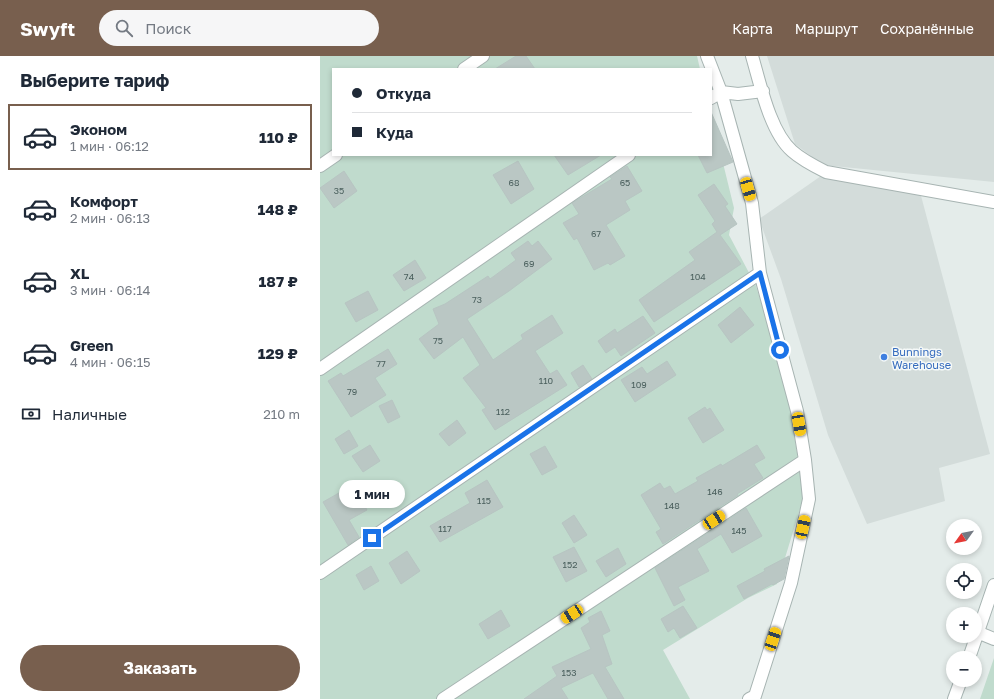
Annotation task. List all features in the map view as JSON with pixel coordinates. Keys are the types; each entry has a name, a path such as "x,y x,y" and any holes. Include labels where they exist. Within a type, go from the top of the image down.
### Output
{"street":[{"path":"465,68 483,56"},
{"path":"707,56 710,68"},
{"path":"752,56 772,121 780,137 791,151 804,160 826,172 994,202"},
{"path":"712,78 716,95 752,203 760,273 797,412 805,460 809,499 790,583 754,698"},
{"path":"716,95 763,91"},
{"path":"320,166 335,156"},
{"path":"320,369 628,156"},
{"path":"320,574 760,273"},
{"path":"443,699 805,460"},
{"path":"982,620 994,585"},
{"path":"982,634 994,639"},
{"path":"954,699 958,687"}],"shaded area":[{"path":"767,56 994,56 994,182 823,165 795,144"},
{"name":"Bunnings Warehouse","path":"821,176 920,192 990,454 939,468 945,501 867,524 828,435 781,279 759,219"}],"green space":[{"path":"320,56 697,56 700,68 332,68 332,156 712,156 712,118 734,208 729,235 756,286 785,379 804,496 777,584 748,598 663,650 690,699 320,699"},
{"path":"994,658 994,699 980,699"}],"building":[{"path":"516,56 526,56 534,68 497,68"},
{"path":"712,114 733,162 707,173 698,156 712,156"},
{"path":"555,156 599,156 568,175"},
{"path":"518,161 534,189 511,204 493,175"},
{"path":"627,166 642,191 625,201 630,210 606,225 625,256 610,265 608,263 594,270 577,238 574,240 563,223 579,214 572,203 612,179 610,177"},
{"path":"344,171 357,191 334,208 320,188"},
{"path":"714,184 728,204 725,206 737,224 720,235 741,264 654,322 639,300 695,260 689,252 717,232 712,224 715,221 698,195"},
{"path":"528,241 532,246 538,241 552,259 509,291 467,319 493,360 523,339 521,335 552,315 563,333 535,351 550,374 557,370 567,385 495,430 482,410 486,408 463,378 480,365 463,337 434,359 419,339 439,324 433,309 445,304 488,276 490,279 516,260 511,253"},
{"path":"415,260 426,278 404,291 393,275"},
{"path":"368,291 378,310 356,322 345,303"},
{"path":"740,307 754,325 731,343 718,325"},
{"path":"643,316 655,333 621,356 615,347 606,353 598,341 615,329 617,333"},
{"path":"388,349 397,364 375,378 386,395 351,417 328,381 341,373 343,376"},
{"path":"667,361 676,375 635,402 621,380 642,367 647,374"},
{"path":"583,365 592,379 579,387 571,373"},
{"path":"392,400 400,417 388,423 379,406"},
{"path":"705,407 707,410 710,408 724,430 703,443 688,418"},
{"path":"457,420 466,433 449,446 439,434"},
{"path":"349,430 358,446 344,454 335,439"},
{"path":"370,445 380,461 363,472 352,456"},
{"path":"757,445 765,458 754,464 763,478 663,544 656,532 661,529 641,495 660,483 664,489 670,486 675,494 698,481 696,478 721,464 722,466"},
{"path":"545,446 557,467 542,475 530,454"},
{"path":"487,480 503,507 440,542 430,526 470,503 465,493"},
{"path":"353,485 367,510 349,520 359,537 348,545 323,502"},
{"path":"746,508 762,536 732,553 721,534 697,549 709,571 678,587 685,600 674,606 655,568"},
{"path":"574,515 587,535 574,543 562,523"},
{"path":"574,547 587,571 566,582 553,557"},
{"path":"618,548 626,564 606,577 596,561"},
{"path":"407,551 420,571 401,584 389,563"},
{"path":"789,556 784,579 744,599 737,586 765,571 764,569"},
{"path":"371,566 379,581 364,590 356,575"},
{"path":"683,606 697,628 680,638 674,628 668,632 661,619"},
{"path":"501,610 510,626 488,639 479,624"},
{"path":"601,611 610,631 602,635 612,664 605,667 624,699 608,699 593,673 561,688 568,699 524,699 557,676 552,667 591,649 581,628 590,622 588,618"}],"place":[{"name":"Bunnings Warehouse","path":"884,357"}],"route":[{"path":"372,538 760,273 780,350"}]}
